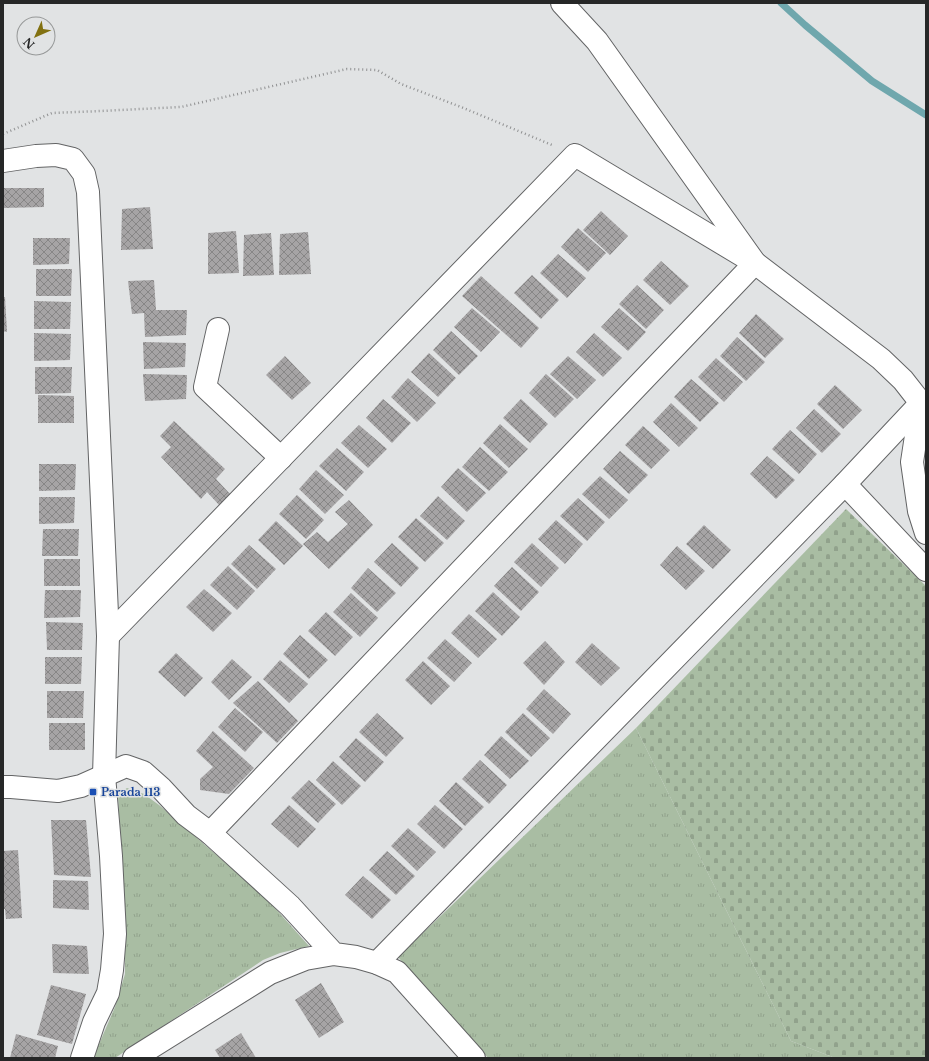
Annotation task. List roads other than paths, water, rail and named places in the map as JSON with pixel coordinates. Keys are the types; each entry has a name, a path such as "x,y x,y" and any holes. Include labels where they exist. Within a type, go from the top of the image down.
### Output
{"street":[{"path":"562,3 597,40 755,263"},
{"path":"108,636 575,155 755,263 881,359 903,380 923,408 912,462 919,511 926,533"},
{"path":"3,162 36,156 56,156 73,160 84,174 88,192 108,636 104,776 111,856 115,941 108,993 94,1022 82,1058"},
{"path":"210,833 755,263"},
{"path":"218,329 205,387 281,458"},
{"path":"377,963 845,484 923,408"},
{"path":"845,484 926,570"},
{"path":"3,787 58,791 80,786 126,766 143,772 161,788 186,815 210,833 290,906 334,954"},
{"path":"134,1058 270,973 305,959 334,954 356,957 377,963 397,972 474,1058"}],"waterway":[{"path":"781,3 872,81 926,115"}],"place":[{"name":"Parada 113","path":"93,792"}]}
